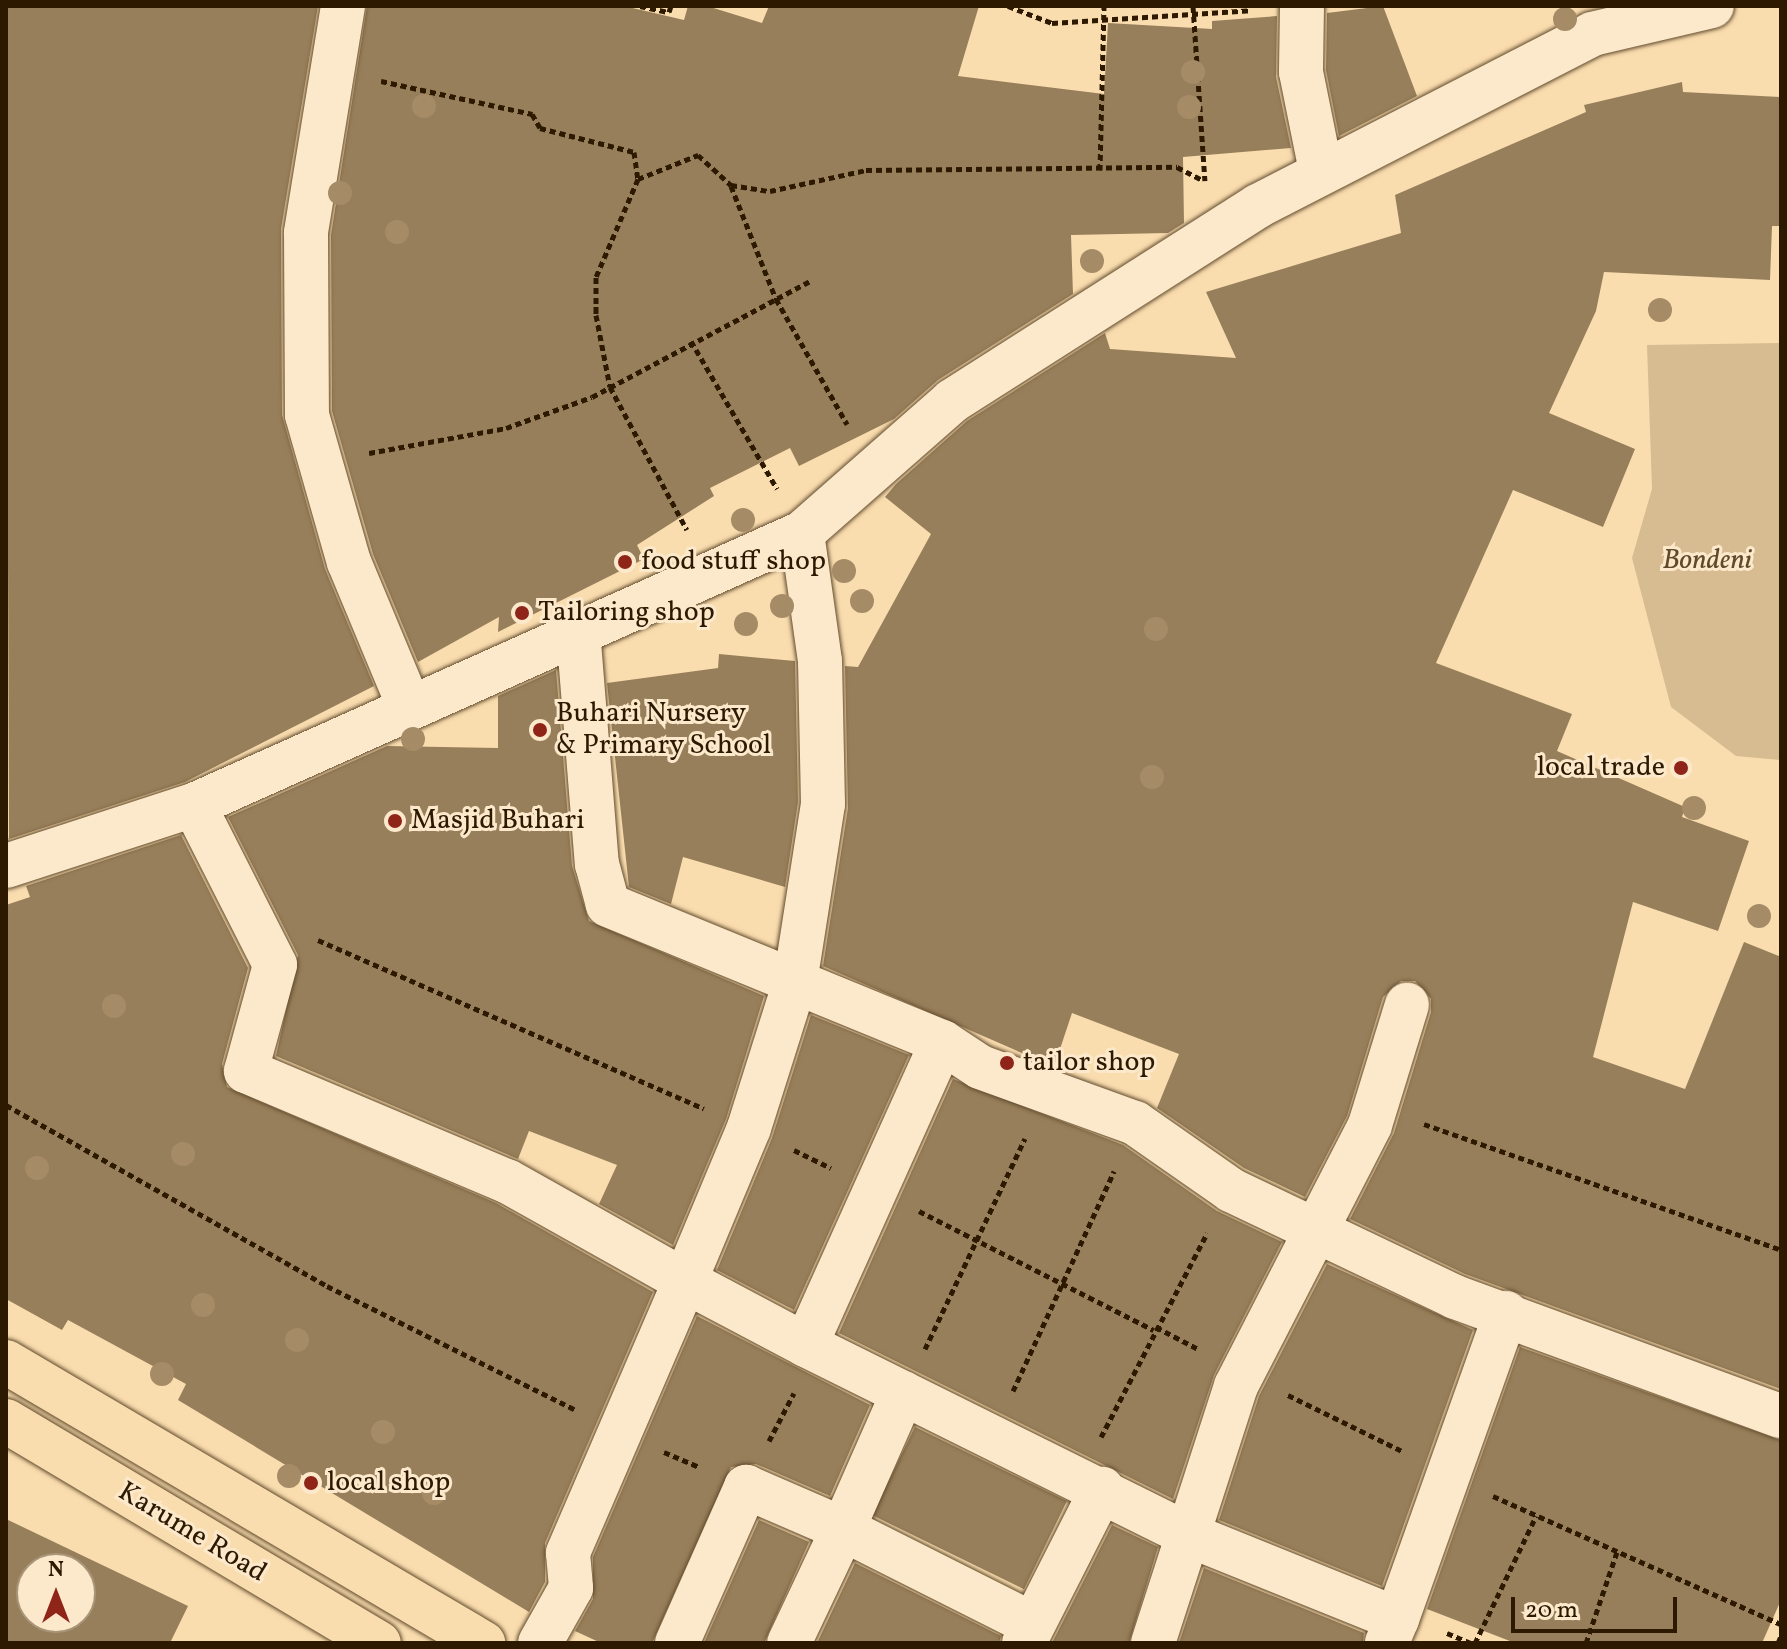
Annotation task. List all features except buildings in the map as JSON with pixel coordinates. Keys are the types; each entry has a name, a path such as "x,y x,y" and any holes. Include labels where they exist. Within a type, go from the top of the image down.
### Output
{"main road":[{"path":"6,1362 483,1643"},
{"name":"Karume Road","path":"6,1421 379,1643"}],"street":[{"path":"343,6 306,233 307,415 349,562 408,704"},
{"path":"1302,6 1301,72 1321,171"},
{"path":"6,866 194,805 408,704 802,533 872,468 952,401 1258,206 1592,34 1712,6"},
{"path":"540,1643 571,1588 568,1553 749,1128 795,982 823,804 820,661 802,533"},
{"path":"578,630 597,864 608,905 942,1042 980,1067 1135,1123 1231,1190 1319,1235 1506,1313 1781,1416"},
{"path":"194,805 275,965 246,1071 507,1181 811,1348 1092,1484 1189,1535 1392,1631 1444,1472 1506,1313"},
{"path":"1153,1643 1244,1373 1319,1235 1370,1125 1371,1103 1407,1005"},
{"path":"811,1348 942,1042"},
{"path":"789,1643 903,1393"},
{"path":"677,1643 746,1487 843,1529 1028,1634 1092,1484"}],"path":[{"path":"640,6 669,12 671,6"},
{"path":"1008,6 1052,23 1193,10 1302,6"},
{"path":"1100,170 1104,6"},
{"path":"1193,10 1205,181"},
{"path":"333,68 532,114 540,128 634,152 638,179 596,277 610,387 711,573"},
{"path":"638,179 698,155 731,185 776,299 872,468"},
{"path":"731,185 770,191 866,170 1177,167 1258,206"},
{"path":"321,462 506,428 610,387 691,341 810,281"},
{"path":"691,341 802,533"},
{"path":"903,1393 1046,1090"},
{"path":"1371,1103 1567,1180 1781,1250"},
{"path":"6,1105 327,1286 618,1432 746,1487 811,1348"},
{"path":"992,1435 1135,1123"},
{"path":"1092,1484 1156,1327 1231,1190"},
{"path":"1156,1327 1536,1516 1781,1624"},
{"path":"1475,1643 1536,1516"},
{"path":"1586,1643 1617,1552"},
{"path":"1778,1643 1781,1636"}],"green space":[{"name":"Bondeni","path":"1781,343 1781,760 1736,756 1671,707 1632,558 1652,489 1647,345"}],"place":[{"name":"food stuff shop","path":"625,562"},
{"name":"Tailoring shop","path":"522,613"},
{"name":"Buhari Nursery & Primary School","path":"540,730"},
{"name":"local trade","path":"1681,768"},
{"name":"Masjid Buhari","path":"395,821"},
{"name":"tailor shop","path":"1007,1063"},
{"name":"local shop","path":"311,1483"}]}
